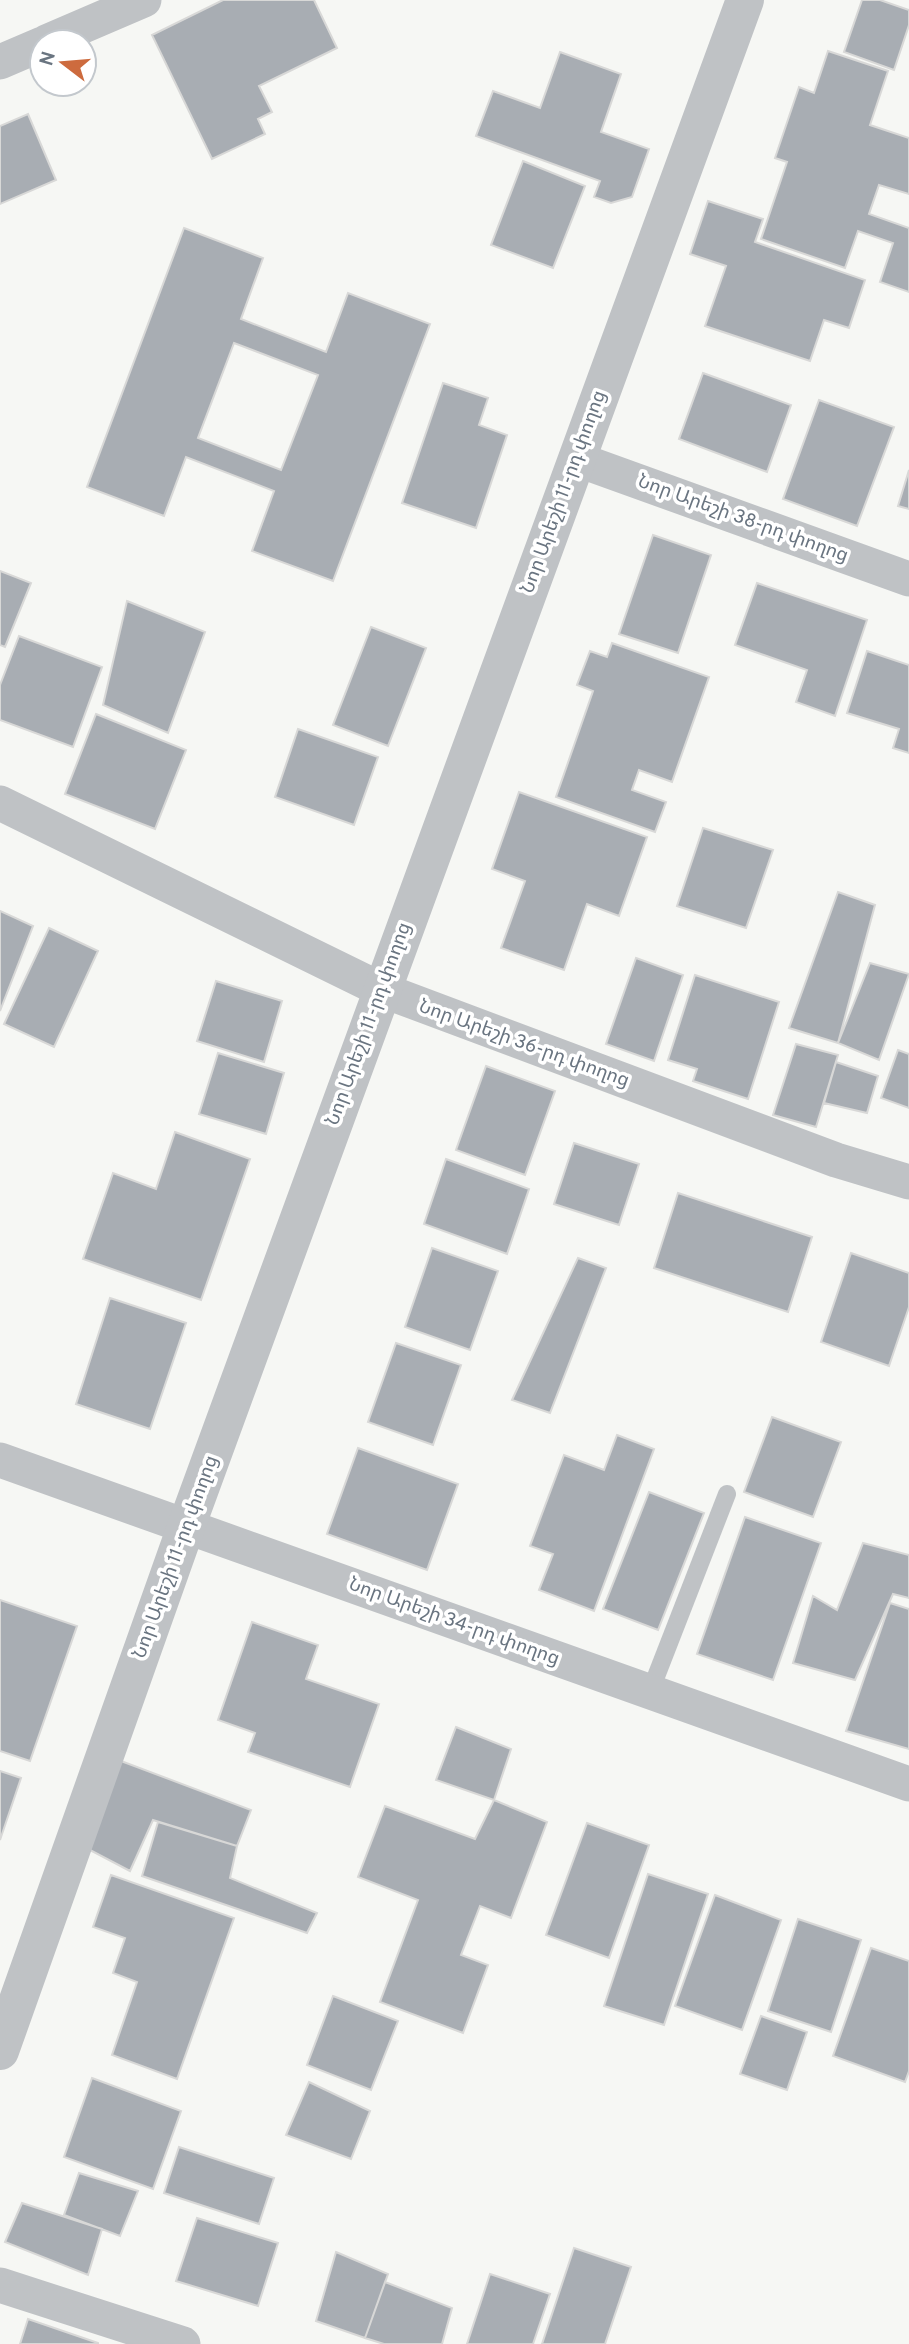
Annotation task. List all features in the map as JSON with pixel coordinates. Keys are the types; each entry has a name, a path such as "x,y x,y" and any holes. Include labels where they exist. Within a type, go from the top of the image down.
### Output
{"street":[{"path":"79,28 144,0"},
{"name":"Նոր Արեշի 11-րդ փողոց","path":"0,2051 186,1527 745,0"},
{"path":"0,62 28,50"},
{"name":"Նոր Արեշի 38-րդ փողոց","path":"576,459 909,579"},
{"name":"Նոր Արեշի 36-րդ փողոց","path":"0,803 382,990 836,1160 909,1182"},
{"name":"Նոր Արեշի 34-րդ փողոց","path":"0,1460 909,1784"},
{"path":"0,2285 183,2344"}],"lane":[{"path":"650,1692 727,1494"}],"building":[{"path":"223,0 314,0 337,48 259,86 272,112 258,119 265,134 212,159 152,35"},
{"path":"862,0 880,0 909,10 909,25 894,70 844,52"},
{"path":"828,51 888,71 870,125 909,138 909,194 879,185 869,214 909,228 909,292 880,282 893,243 858,231 845,268 761,239 787,162 775,158 799,87 814,93"},
{"path":"560,52 621,74 601,132 649,149 632,197 611,203 594,197 600,181 476,136 493,91 540,108"},
{"path":"28,114 56,180 0,204 0,126"},
{"path":"523,161 585,186 553,268 491,245"},
{"path":"708,201 763,219 755,242 865,280 849,328 824,320 810,361 705,326 726,266 690,254"},
{"path":"184,228 263,258 241,319 326,352 348,293 430,324 333,581 252,551 274,491 186,457 164,516 87,487","holes":["234,343 318,375 281,470 198,438"]},
{"path":"703,373 791,405 767,472 679,439"},
{"path":"443,383 488,398 479,425 507,435 476,528 402,503"},
{"path":"819,400 894,427 857,526 783,499"},
{"path":"909,470 909,509 898,506"},
{"path":"653,535 711,555 678,653 619,634"},
{"path":"0,571 31,583 5,647 0,645"},
{"path":"757,583 867,620 835,716 796,702 807,670 735,645"},
{"path":"127,601 205,632 168,733 103,705"},
{"path":"371,627 426,648 388,746 333,725"},
{"path":"19,636 102,667 73,747 0,720 0,685"},
{"path":"612,643 709,677 672,782 639,770 632,790 666,802 655,832 556,797 593,691 577,685 590,651 607,657"},
{"path":"867,651 909,665 909,753 893,748 899,729 847,713"},
{"path":"96,714 186,750 155,829 65,794"},
{"path":"298,729 378,757 354,825 275,797"},
{"path":"519,792 647,837 619,916 587,904 564,970 501,948 525,881 492,869"},
{"path":"703,828 773,850 746,928 677,906"},
{"path":"838,892 875,905 838,1043 789,1028"},
{"path":"0,911 33,926 0,1011"},
{"path":"49,928 98,951 54,1047 4,1024"},
{"path":"636,958 683,975 654,1061 606,1044"},
{"path":"870,963 909,974 879,1060 838,1043"},
{"path":"695,975 779,1002 748,1099 693,1081 697,1069 668,1060"},
{"path":"216,981 282,1001 264,1062 197,1041"},
{"path":"796,1044 838,1055 816,1127 773,1115"},
{"path":"898,1050 909,1054 909,1108 881,1098"},
{"path":"218,1053 284,1073 266,1134 199,1114"},
{"path":"836,1062 878,1076 867,1113 824,1103"},
{"path":"486,1066 555,1091 525,1175 456,1150"},
{"path":"175,1132 250,1159 201,1300 83,1259 113,1173 156,1189"},
{"path":"574,1143 639,1164 619,1225 554,1204"},
{"path":"446,1159 529,1189 507,1254 424,1224"},
{"path":"678,1193 812,1237 788,1312 654,1268"},
{"path":"432,1248 498,1271 470,1350 405,1327"},
{"path":"851,1253 909,1273 909,1307 889,1366 821,1342"},
{"path":"578,1258 606,1268 550,1413 512,1400"},
{"path":"110,1298 186,1323 150,1429 76,1404"},
{"path":"396,1343 461,1365 433,1445 368,1422"},
{"path":"772,1417 841,1442 813,1517 744,1492"},
{"path":"617,1435 654,1449 594,1611 539,1590 553,1554 530,1546 564,1455 604,1470"},
{"path":"358,1448 458,1484 427,1570 327,1534"},
{"path":"649,1492 704,1513 658,1630 603,1609"},
{"path":"745,1517 821,1543 773,1680 697,1654"},
{"path":"863,1543 909,1555 909,1598 893,1594 855,1680 793,1663 813,1596 837,1610"},
{"path":"0,1600 77,1626 30,1761 0,1751"},
{"path":"890,1603 909,1609 909,1749 846,1731"},
{"path":"252,1622 318,1645 306,1679 379,1704 350,1787 248,1752 255,1733 218,1720"},
{"path":"456,1727 511,1749 494,1800 436,1780"},
{"path":"121,1761 251,1810 237,1846 153,1820 130,1871 88,1849"},
{"path":"0,1771 21,1778 0,1840"},
{"path":"494,1800 547,1822 511,1918 480,1906 461,1955 488,1965 463,2033 380,2002 418,1900 358,1877 385,1806 475,1839"},
{"path":"158,1822 237,1846 230,1878 317,1913 307,1933 142,1876"},
{"path":"587,1823 649,1845 609,1958 546,1935"},
{"path":"648,1874 708,1894 664,2025 604,2006"},
{"path":"111,1875 234,1918 177,2079 112,2055 137,1982 113,1973 125,1938 93,1927"},
{"path":"715,1895 781,1920 742,2030 675,2006"},
{"path":"798,1919 861,1940 831,2032 768,2011"},
{"path":"871,1948 909,1961 909,2071 905,2082 833,2056"},
{"path":"333,1996 398,2021 371,2090 307,2065"},
{"path":"761,2016 807,2032 787,2090 740,2074"},
{"path":"92,2078 181,2111 153,2189 64,2157"},
{"path":"309,2082 370,2111 351,2159 286,2135"},
{"path":"179,2147 274,2178 259,2224 164,2193"},
{"path":"79,2173 138,2191 120,2236 64,2215"},
{"path":"22,2203 102,2229 88,2275 5,2242"},
{"path":"197,2218 278,2243 258,2306 176,2281"},
{"path":"574,2248 631,2267 605,2344 542,2344"},
{"path":"336,2252 388,2274 365,2338 316,2321"},
{"path":"490,2274 550,2294 533,2344 467,2344"},
{"path":"385,2282 452,2308 442,2344 384,2344 365,2338"},
{"path":"28,2319 98,2343 98,2344 20,2344"}]}
